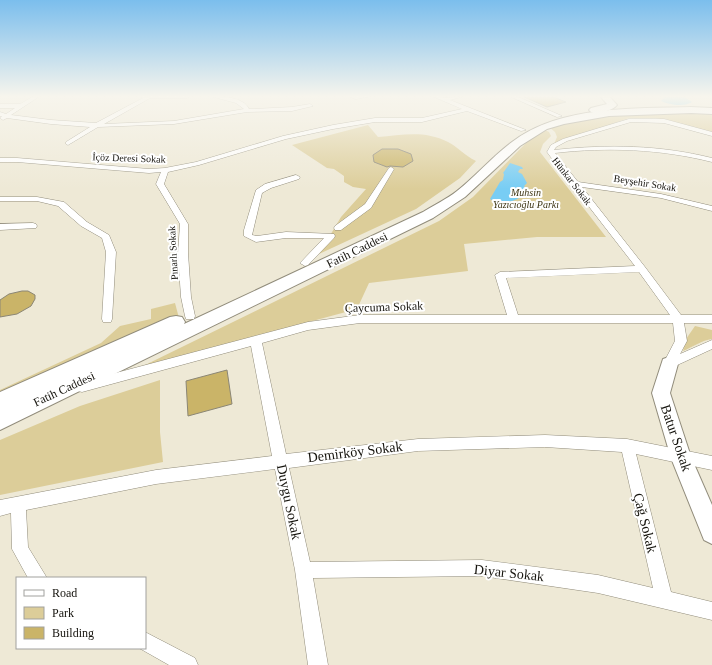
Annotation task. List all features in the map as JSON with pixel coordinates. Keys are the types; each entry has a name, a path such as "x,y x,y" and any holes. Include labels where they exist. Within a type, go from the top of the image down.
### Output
{"main road":[{"name":"Fatih Caddesi","path":"0,402 419,210 451,190 507,141 523,130 531,127"},
{"name":"Fatih Caddesi","path":"0,420 428,215 461,194 516,144 544,127"}],"street":[{"path":"68,143 94,127"},
{"name":"İçöz Deresi Sokak","path":"0,160 17,160 149,171 166,170 197,164 285,137 333,127"},
{"path":"515,127 523,130"},
{"name":"Hünkar Sokak","path":"607,127 566,140 553,146 550,152 642,269 678,319 681,341 669,364"},
{"name":"Hünkar Sokak","path":"686,127 712,134"},
{"path":"550,152 616,147 640,148 676,151 712,160"},
{"path":"338,228 368,206 391,169"},
{"name":"Pınarlı Sokak","path":"166,170 160,184 184,224 183,253 186,297 190,316"},
{"path":"296,177 268,186 259,192 248,230 248,236 256,239 286,235 331,236 305,263"},
{"name":"Beyşehir Sokak","path":"574,184 643,192 687,201 712,209"},
{"path":"0,199 37,199 61,204 84,224 106,237 110,252 107,320"},
{"path":"0,227 33,226"},
{"path":"514,320 500,276 642,269"},
{"name":"Çaycuma Sokak","path":"52,395 308,326 360,319 712,319"},
{"name":"Duygu Sokak","path":"256,340 303,570 318,665"},
{"path":"669,364 712,344"},
{"name":"Batur Sokak","path":"669,364 661,394 681,458 712,532"},
{"name":"Demirköy Sokak","path":"0,508 156,477 418,445 545,441 627,446 712,463"},
{"name":"Çağ Sokak","path":"627,446 664,600"},
{"path":"18,504 20,549 37,577"},
{"name":"Diyar Sokak","path":"303,570 482,568 598,584 712,611"},
{"path":"146,642 188,665"}],"green space":[{"path":"360,127 370,127 378,137 413,134 439,138 452,144 476,161 460,178 416,209 319,254 341,217 366,189 353,187 344,182 344,176 334,169 327,168 292,145"},
{"path":"549,127 603,127 554,144 557,137 555,132"},
{"path":"692,127 712,127 712,132"},
{"name":"Muhsin Yazıcıoğlu Parkı","path":"545,130 549,132 551,136 543,144 540,152 606,237 537,237 464,244 468,271 369,283 357,309 141,367 439,221 473,197 526,143"},
{"path":"175,303 179,318 0,398 0,390 101,343 120,326 151,319 151,309"},
{"path":"695,326 712,330 712,339 701,342 683,351 686,339"},
{"path":"160,380 160,432 163,462 0,495 0,440 80,406"}],"water":[{"path":"510,163 522,167 523,169 520,169 518,172 522,174 527,183 524,186 527,189 520,198 499,204 490,199 500,182 503,180 503,173"}],"building":[{"path":"382,149 398,149 411,154 413,161 403,167 387,167 374,162 373,155"},
{"path":"28,291 35,295 35,299 31,306 17,314 0,317 0,300 9,294"},
{"path":"227,370 232,404 188,416 186,381"}]}
